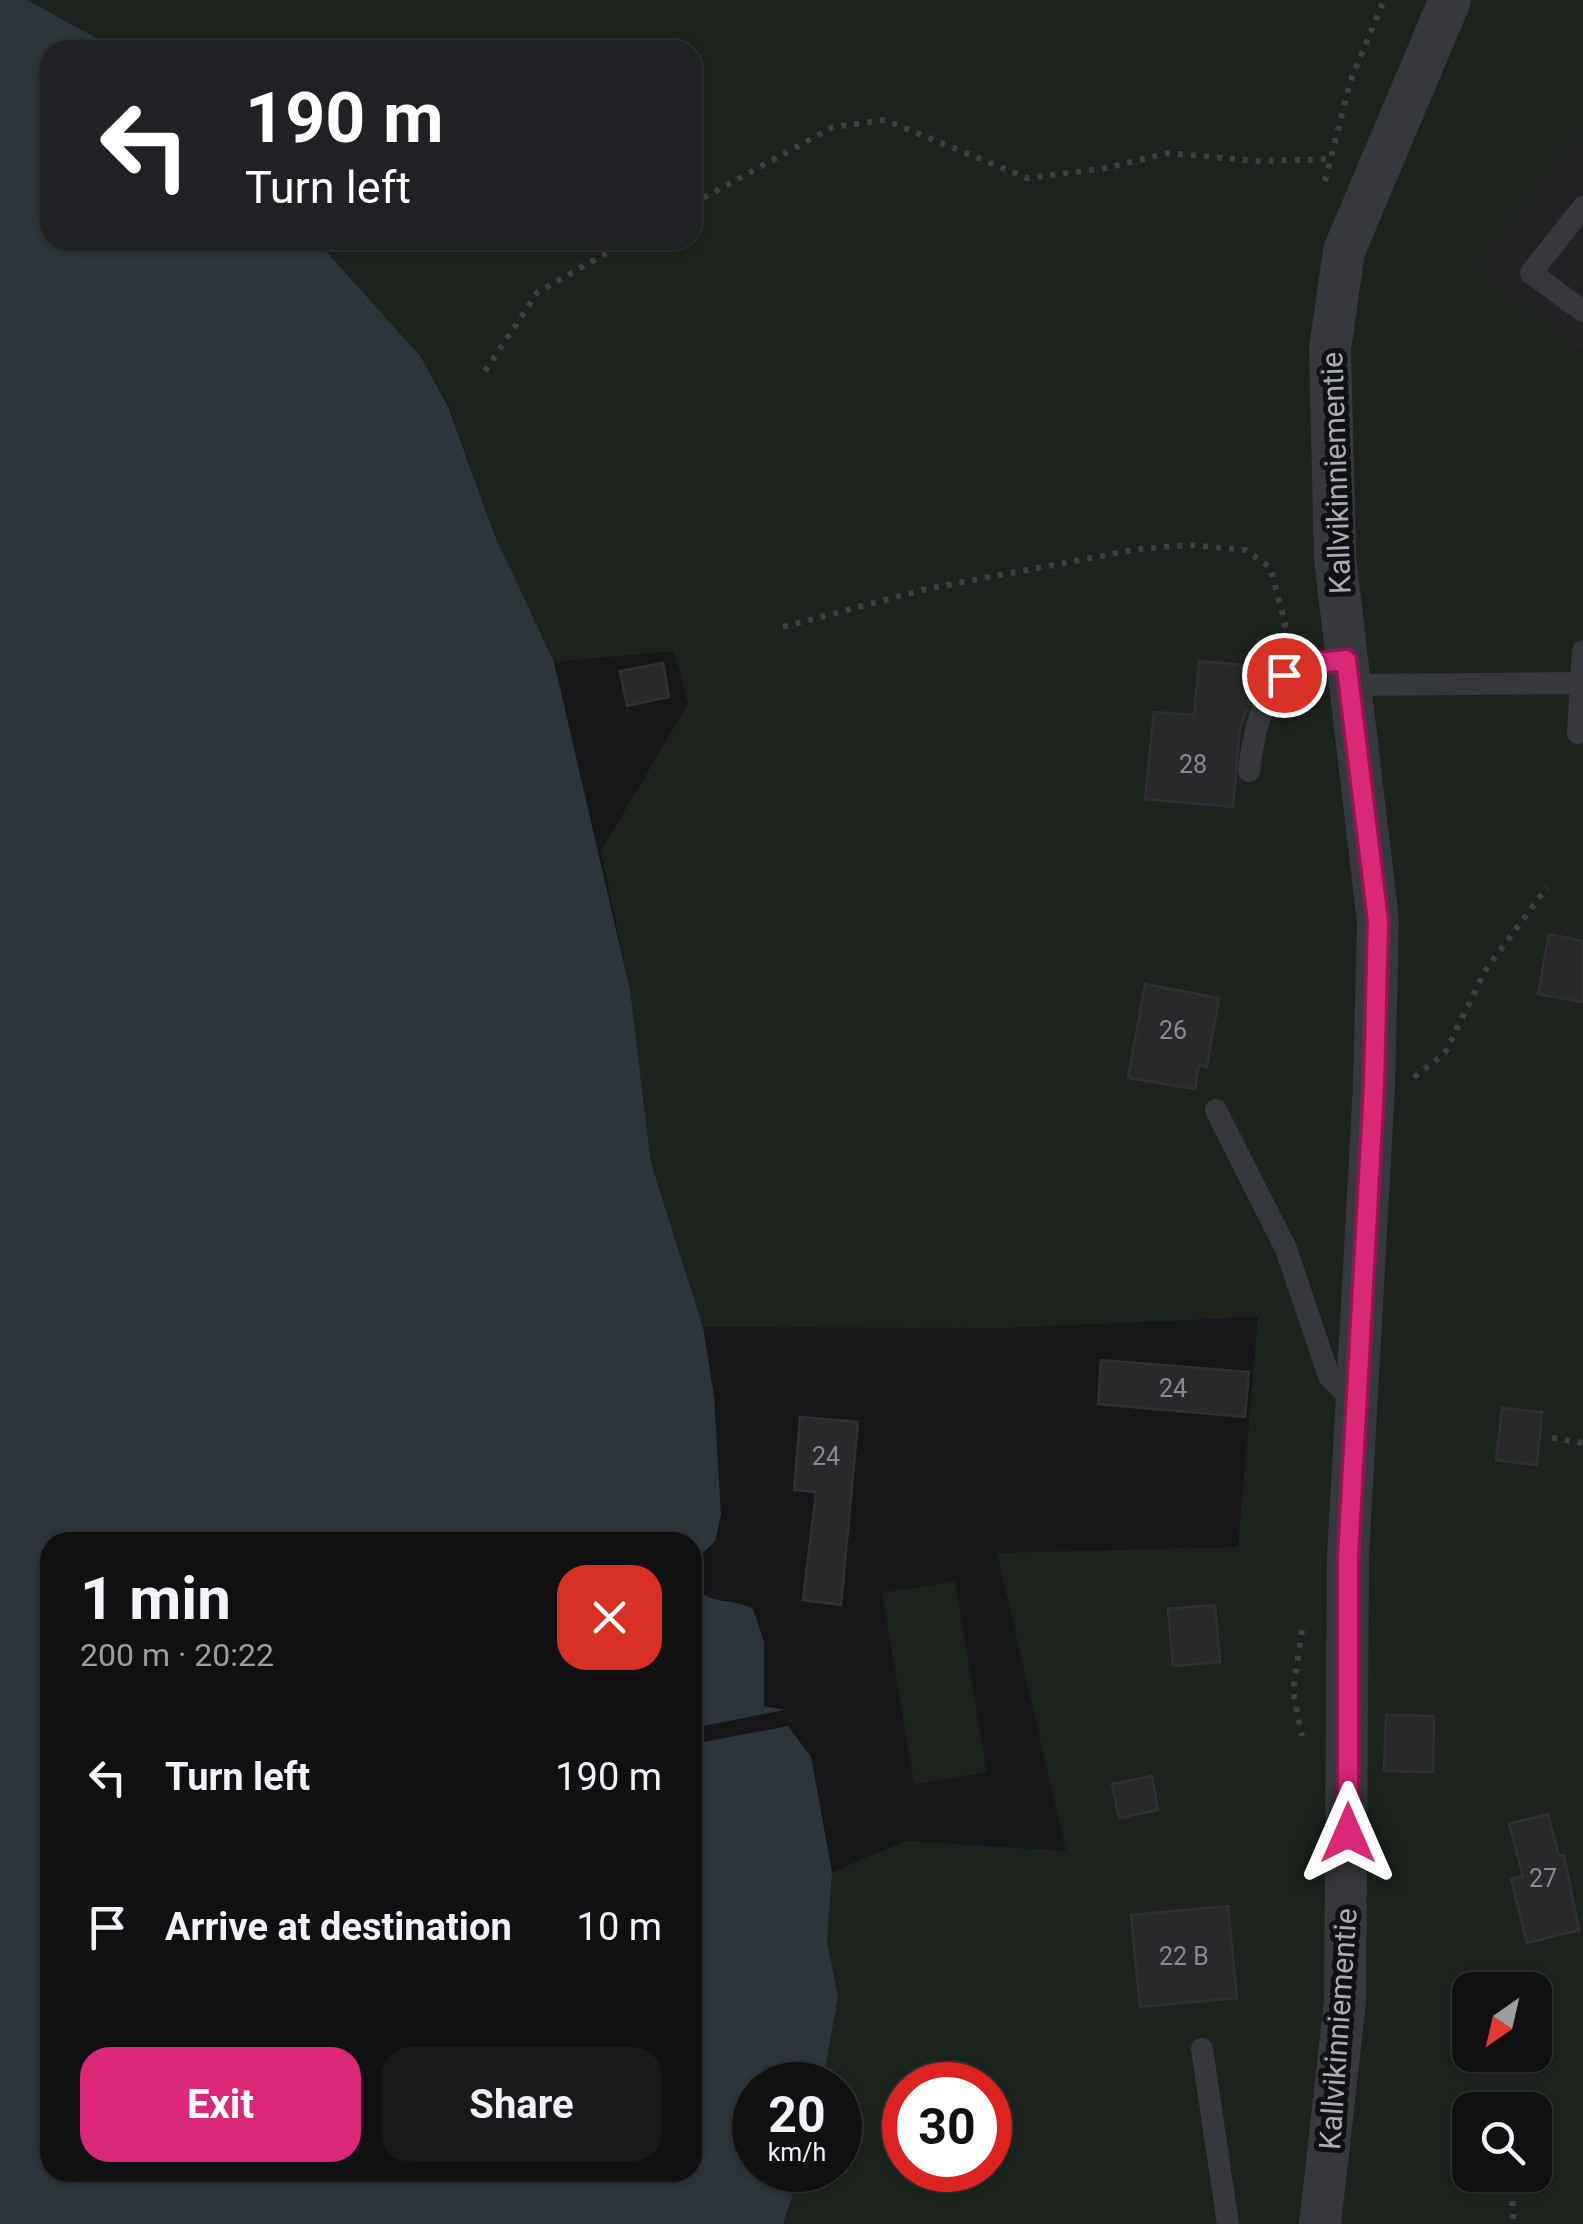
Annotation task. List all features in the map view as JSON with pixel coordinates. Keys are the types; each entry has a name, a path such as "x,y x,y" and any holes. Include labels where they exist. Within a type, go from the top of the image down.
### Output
{"street":[{"name":"Kallvikinniementie","path":"1320,2224 1345,2002 1348,1557 1374,1086 1378,921 1335,558 1330,349 1344,251 1454,6"}],"lane":[{"path":"1583,207 1532,272 1583,311"},
{"path":"1578,733 1578,683 1583,651"},
{"path":"1249,771 1270,695 1284,675 1300,665 1348,672 1578,683"},
{"path":"1216,1110 1286,1249 1329,1376 1356,1404"},
{"path":"1202,2049 1228,2224"}],"path":[{"path":"1322,194 1350,82 1384,0"},
{"path":"702,199 833,127 885,120 994,168 1027,178 1107,168 1168,152 1256,162 1384,157"},
{"path":"485,372 538,292 612,250"},
{"path":"783,627 926,589 1139,548 1188,545 1245,550 1270,567 1284,623 1284,675"},
{"path":"1374,1086 1405,1082 1429,1069 1445,1053 1485,971 1547,886"},
{"path":"1552,1438 1583,1442"},
{"path":"1304,1744 1293,1691 1305,1612"},
{"path":"1512,2192 1513,2224"}],"shaded area":[{"path":"0,0 1583,0 1583,125 1474,271 1583,352 1583,2224 783,2224 794,2192 862,2192 862,2062 826,2062 838,1998 827,1941 832,1872 906,1841 1066,1851 997,1553 1238,1547 1258,1317 1002,1328 703,1327 651,1163 630,990 601,851 688,704 674,651 554,662 494,534 449,406 421,357 325,250 702,250 702,40 101,40 61,18"},
{"path":"0,0 27,0 101,40 40,40 40,250 325,250 421,357 448,406 494,534 554,662 630,990 651,1163 703,1327 714,1396 721,1515 715,1541 702,1554 702,1532 40,1532 40,2182 702,2182 702,1593 753,1609 764,1642 764,1706 785,1710 788,1726 811,1757 832,1872 827,1941 838,1998 826,2062 732,2062 732,2192 794,2192 783,2224 0,2224"},
{"path":"1583,125 1583,352 1473,271"},
{"path":"955,1581 987,1772 914,1784 882,1593"}],"pier":[{"path":"785,1710 788,1726 702,1742 702,1726"}],"building":[{"path":"1199,661 1255,666 1252,697 1240,728 1233,807 1145,799 1154,712 1194,715"},
{"path":"663,663 669,697 627,706 620,671"},
{"path":"1549,934 1583,941 1583,1002 1538,994"},
{"path":"1145,984 1219,998 1207,1067 1199,1065 1195,1089 1128,1078"},
{"path":"1101,1360 1249,1372 1245,1417 1098,1404"},
{"path":"1502,1408 1542,1412 1537,1465 1496,1460"},
{"path":"800,1417 858,1422 841,1605 803,1600 816,1492 794,1490"},
{"path":"1215,1605 1220,1662 1173,1666 1168,1609"},
{"path":"1386,1715 1434,1716 1433,1772 1384,1771"},
{"path":"1152,1776 1158,1810 1119,1818 1112,1784"},
{"path":"1548,1814 1559,1856 1564,1855 1579,1930 1527,1943 1511,1879 1523,1876 1509,1824"},
{"path":"1228,1906 1237,1998 1140,2007 1131,1915"}],"route":[{"path":"1284,675 1300,665 1346,660 1378,921 1374,1086 1348,1557 1348,1833"}]}
